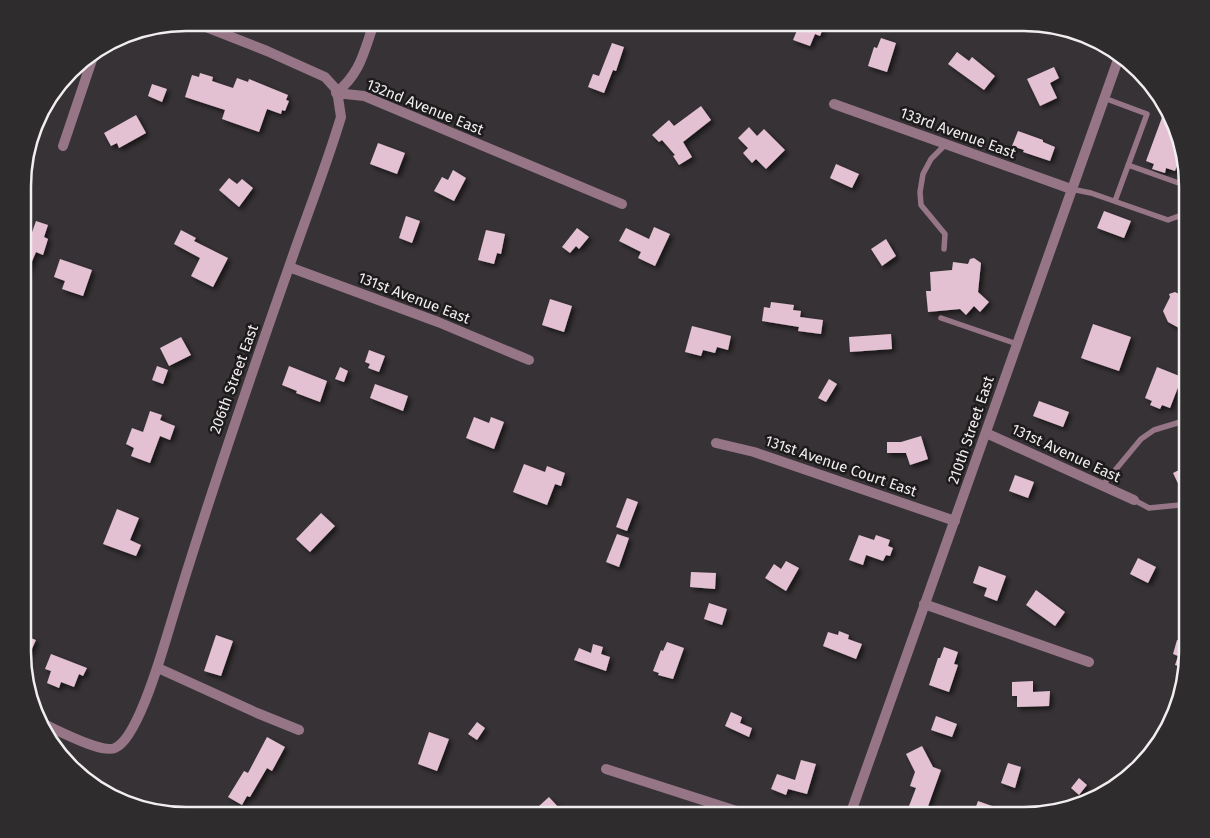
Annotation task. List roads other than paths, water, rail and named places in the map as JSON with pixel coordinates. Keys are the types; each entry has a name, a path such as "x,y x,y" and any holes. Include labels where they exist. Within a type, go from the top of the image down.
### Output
{"street":[{"path":"219,31 268,50 325,77 335,88 336,93 346,85 357,71 371,31"},
{"name":"210th Street East","path":"853,807 1117,62"},
{"path":"63,146 91,64"},
{"name":"132nd Avenue East","path":"336,93 364,96 622,204"},
{"name":"206th Street East","path":"51,727 97,747 116,748 131,732 158,668 232,428 258,359 341,117 336,93"},
{"name":"133rd Avenue East","path":"834,104 1072,189"},
{"name":"131st Avenue East","path":"288,267 438,322 529,360"},
{"name":"131st Avenue East","path":"986,433 1134,500"},
{"name":"131st Avenue Court East","path":"716,443 754,452 955,520"},
{"path":"924,604 1089,662"},
{"path":"158,668 299,730"},
{"path":"606,769 723,807"}],"lane":[{"path":"1104,98 1147,114 1115,201"},
{"path":"944,249 945,234 921,205 920,192 924,174 931,159 946,144"},
{"path":"1128,165 1178,183"},
{"path":"1072,189 1092,193 1168,220 1178,216"},
{"path":"941,318 1017,344"},
{"path":"1102,486 1141,439 1154,430 1178,423"},
{"path":"1134,500 1149,508 1178,505"}]}
